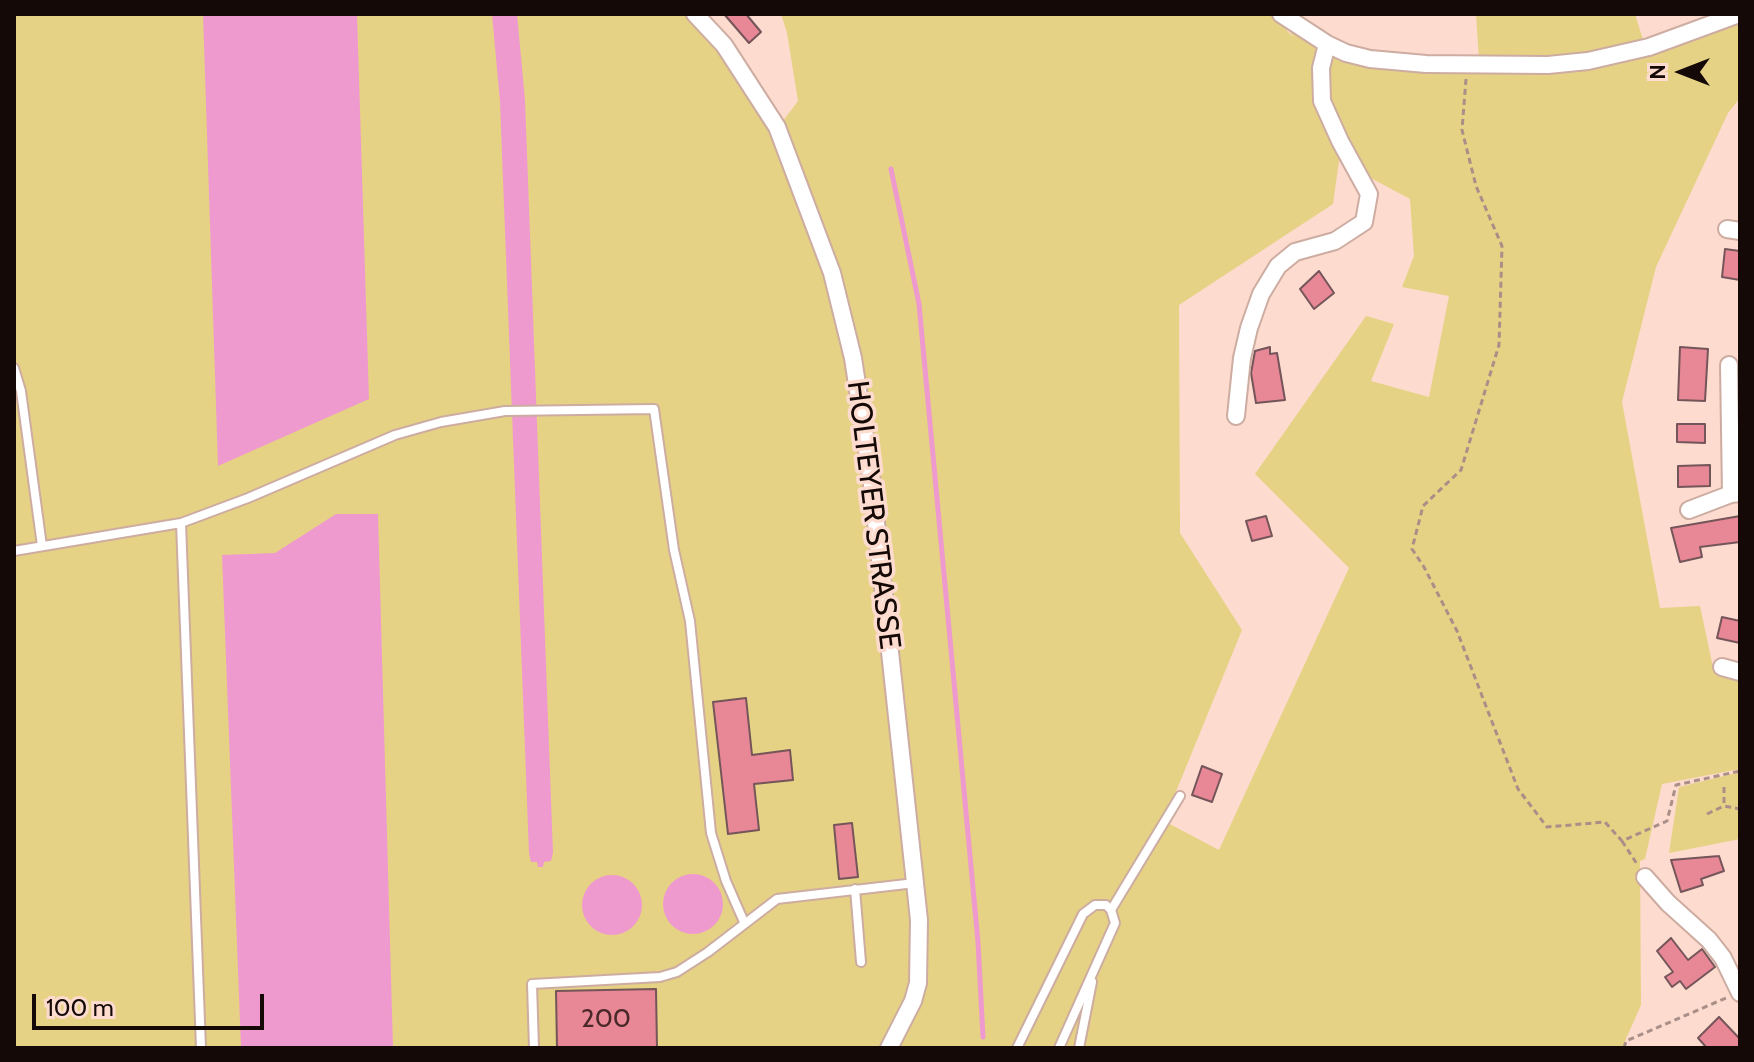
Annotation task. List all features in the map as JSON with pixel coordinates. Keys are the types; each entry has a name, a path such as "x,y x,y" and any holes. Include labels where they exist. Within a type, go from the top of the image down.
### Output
{"street":[{"name":"HOLTEYER STRASSE","path":"695,14 743,72 777,127 823,246 845,319 871,476 920,955 918,983 909,1011 889,1048"},
{"path":"1281,14 1346,53 1370,59 1466,65 1548,65 1588,61 1649,47 1720,17 1739,14"},
{"path":"1236,416 1242,358 1249,328 1261,294 1278,266 1295,252 1335,241 1364,222 1369,194 1322,101 1321,68 1327,44"},
{"path":"1689,510 1735,493 1729,365"},
{"path":"1722,667 1740,672"},
{"path":"1645,877 1709,940 1723,958 1740,993"}],"lane":[{"path":"14,368 21,391 42,546"},
{"path":"14,551 181,523 395,435 505,411 654,409 674,550 690,621 711,833 726,881 744,922"},
{"path":"181,523 201,1048"},
{"path":"1111,910 1180,796"},
{"path":"534,1048 532,984 660,977 677,972 708,952 777,899 915,883"},
{"path":"855,889 861,962"},
{"path":"1017,1048 1083,914 1095,905 1106,905 1115,923 1059,1048"},
{"path":"1079,1048 1095,968"}],"path":[{"path":"1466,65 1462,130 1476,186 1502,246 1499,345 1461,470 1423,506 1412,549 1457,631 1518,789 1547,827 1605,822 1622,841 1645,877"},
{"path":"1622,841 1667,821 1676,785 1740,771"},
{"path":"1724,787 1724,806"},
{"path":"1707,814 1724,806 1740,809"},
{"path":"1624,1048 1626,1041 1740,993"}],"shaded area":[{"path":"14,14 693,14 775,129 830,284 857,410 915,954 909,999 885,1048 14,1048"},
{"path":"203,14 357,14 369,399 218,466"},
{"path":"492,14 517,14 525,100 553,853 551,861 544,862 543,867 531,862 529,853 500,102"},
{"path":"781,14 1271,14 1294,38 1283,21 1339,54 1547,67 1740,16 1740,98 1728,113 1656,267 1622,402 1660,608 1700,606 1714,672 1740,677 1740,769 1662,784 1645,859 1640,861 1641,1005 1622,1048 893,1048 922,985 858,357 780,125 798,101","holes":["1339,161 1410,199 1414,256 1402,287 1449,296 1429,397 1371,381 1394,324 1366,316 1255,474 1349,568 1219,850 1164,821 1242,630 1180,533 1179,305 1333,204"]},
{"path":"1476,14 1635,14 1644,43 1588,59 1479,60"},
{"path":"336,514 378,514 393,1048 241,1048 222,555 275,553"},
{"path":"1740,772 1740,839 1669,853 1679,787"},
{"path":"693,874 704,876 714,883 721,893 721,915 714,925 704,932 693,934 682,932 672,925 665,915 663,904 665,893 672,883 682,876"},
{"path":"612,875 623,877 633,884 640,894 640,916 633,926 623,933 612,935 601,933 591,926 584,916 582,905 584,894 591,884 601,877"}],"building":[{"path":"724,14 746,14 761,32 749,43"},
{"path":"1725,249 1740,251 1740,280 1722,277"},
{"path":"1319,271 1334,293 1314,309 1300,289"},
{"path":"1270,347 1270,354 1277,353 1285,400 1256,403 1251,373 1255,351"},
{"path":"1680,347 1708,349 1705,401 1678,400"},
{"path":"1677,424 1705,424 1705,443 1677,442"},
{"path":"1710,465 1710,486 1678,487 1678,466"},
{"path":"1266,516 1272,536 1252,541 1246,521"},
{"path":"1740,516 1740,542 1700,547 1702,557 1680,562 1671,528"},
{"path":"1722,617 1740,621 1740,643 1717,638"},
{"path":"746,698 752,755 790,750 793,780 754,784 759,830 728,834 713,702"},
{"path":"1202,766 1222,774 1212,802 1192,795"},
{"path":"852,823 858,877 839,879 834,825"},
{"path":"1719,856 1724,871 1701,879 1703,885 1681,892 1671,860"},
{"path":"1671,938 1688,960 1702,949 1715,967 1686,989 1680,981 1672,987 1665,977 1673,972 1657,951"},
{"path":"656,989 657,1048 557,1048 556,991"},
{"path":"1719,1017 1740,1039 1740,1048 1707,1048 1698,1038"}],"waterway":[{"path":"891,169 919,304 978,942 983,1037"}]}
